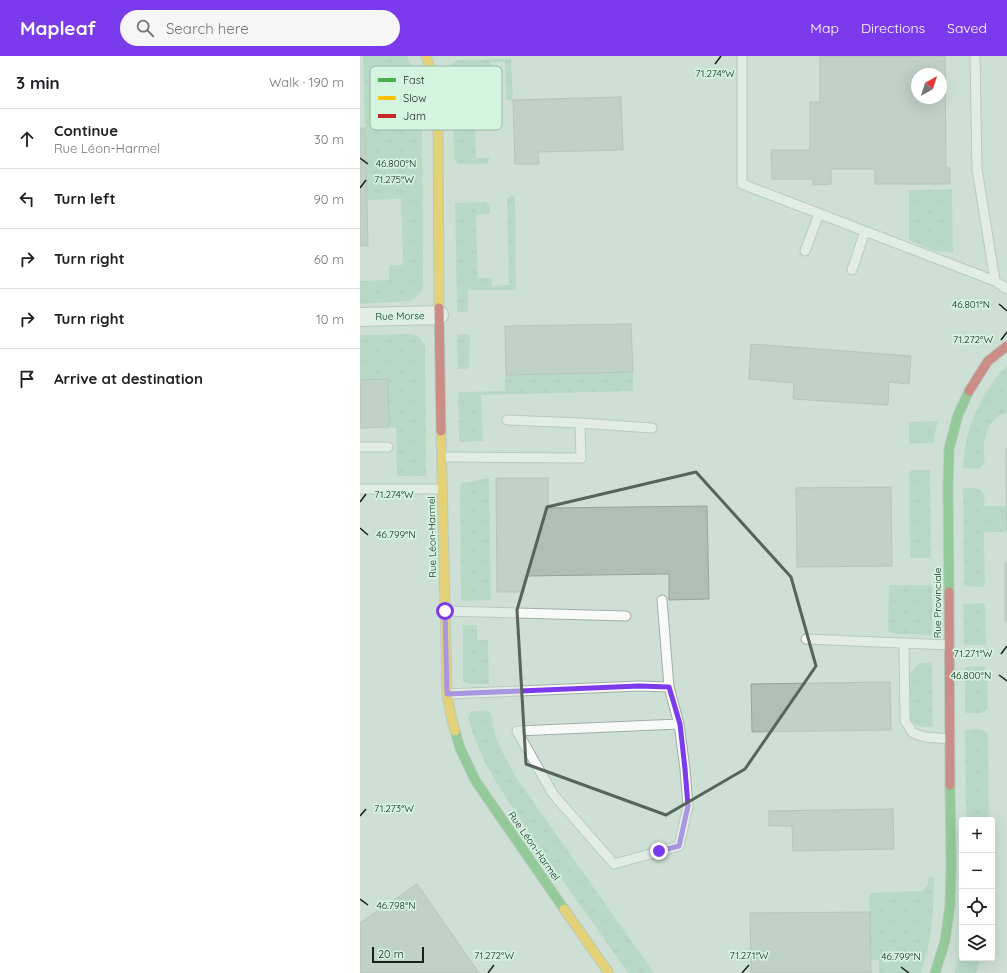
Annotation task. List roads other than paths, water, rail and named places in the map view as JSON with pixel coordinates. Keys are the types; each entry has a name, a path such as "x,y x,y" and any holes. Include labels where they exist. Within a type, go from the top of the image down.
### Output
{"street":[{"name":"Rue Léon-Harmel","path":"426,56 429,66"},
{"name":"Rue Léon-Harmel","path":"438,130 442,489 447,694 450,716 460,748 475,780 609,973"},
{"name":"Rue Morse","path":"360,317 439,315"},
{"name":"Rue Provinciale","path":"936,973 945,941 950,905 949,449 958,415 970,388 988,361 1007,346"}],"lane":[{"path":"742,56 742,184 995,281 1007,288"},
{"path":"975,56 977,170 995,281"},
{"path":"805,251 820,214"},
{"path":"852,270 865,231"},
{"path":"507,420 580,422 652,428"},
{"path":"442,457 581,458 580,422"},
{"path":"360,447 388,447"},
{"path":"360,489 442,489"},
{"path":"662,600 669,687 680,724 688,806 679,846 614,864 553,794 517,731 680,724"},
{"path":"445,611 626,616"},
{"path":"806,639 949,645"},
{"path":"904,643 905,721 913,733 925,738 950,738"},
{"path":"447,694 639,686 669,687"}]}
